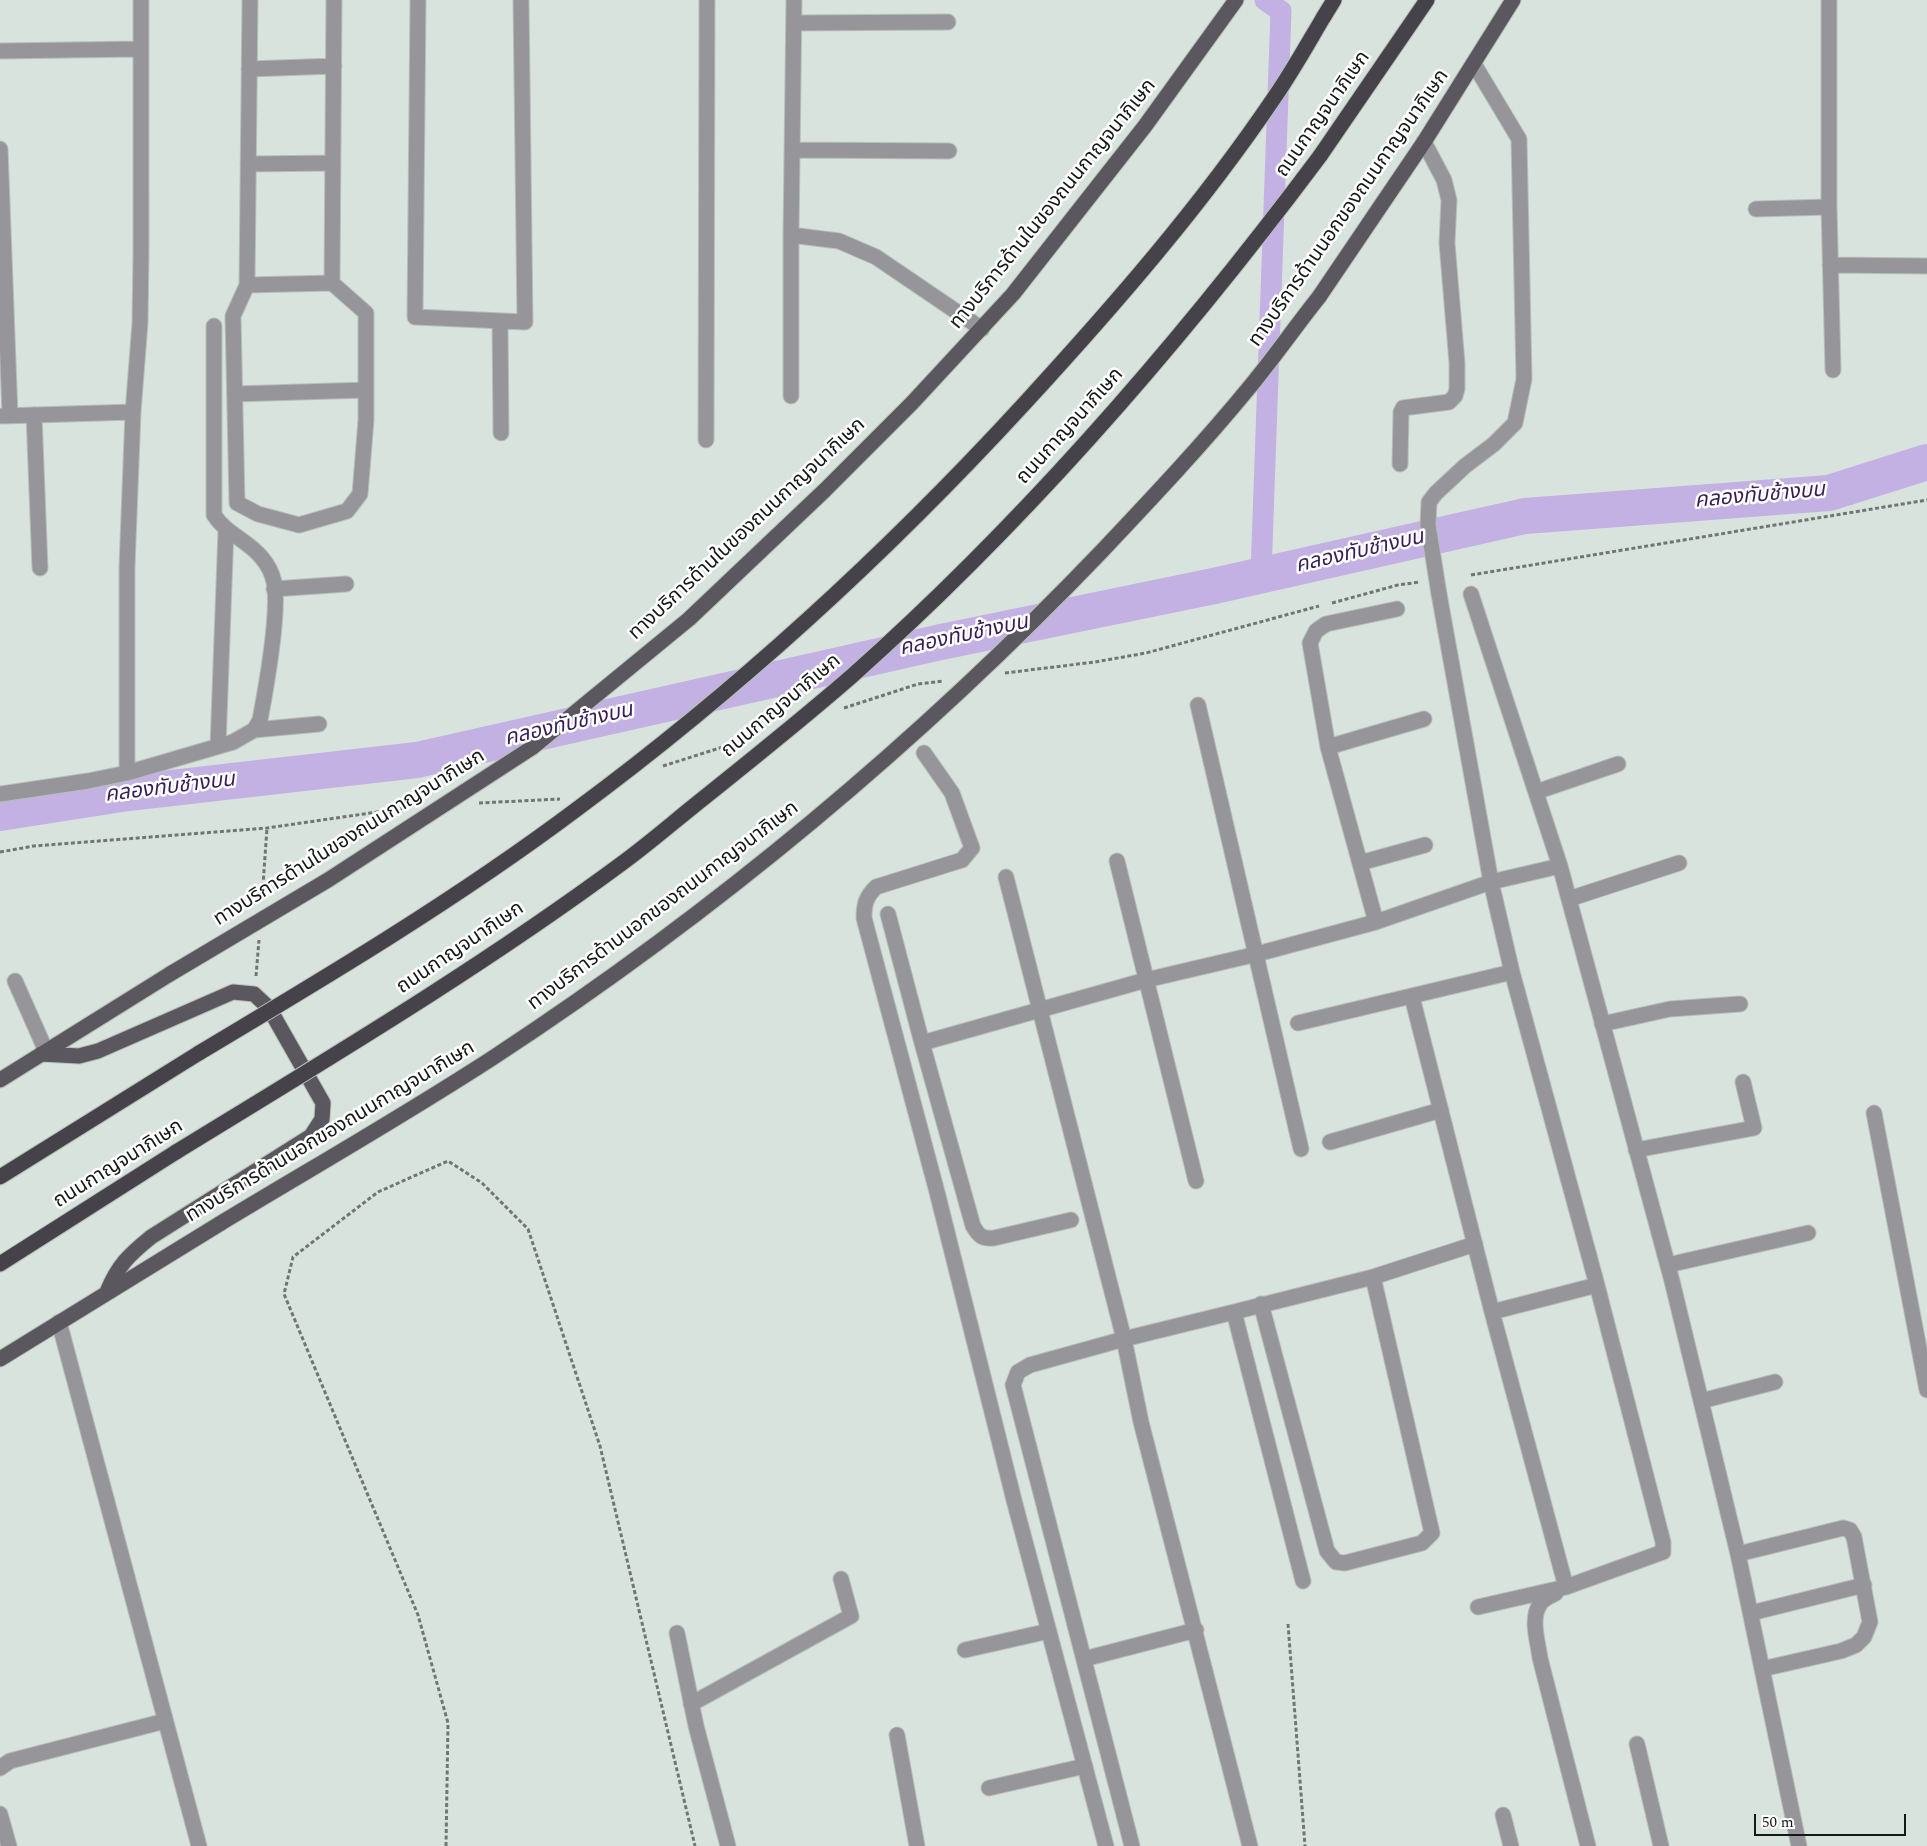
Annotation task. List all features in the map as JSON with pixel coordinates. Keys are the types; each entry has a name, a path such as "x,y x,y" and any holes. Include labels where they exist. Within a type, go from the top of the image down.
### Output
{"highway":[{"path":"0,1177 199,1053 380,945 570,814 734,684 806,622 946,488 1098,322 1212,183 1275,97 1334,0"},
{"name":"ถนนกาญจนาภิเษก","path":"0,1264 176,1152 420,1002 621,864 780,737 854,674 997,537 1126,397 1262,234 1320,156 1427,0"}],"main road":[{"name":"ทางบริการด้านในของถนนกาญจนาภิเษก","path":"0,1080 170,974 328,880 533,746 689,618 824,491 982,329 1013,294 1145,126 1225,18 1236,0"},
{"name":"ทางบริการด้านนอกของถนนกาญจนาภิเษก","path":"0,1359 493,1058 621,969 776,853 947,705 1045,610 1189,457 1249,388 1319,296 1424,142 1513,0"},
{"path":"44,1053 79,1056 98,1051 233,992 254,994 269,1008 323,1103 322,1119 311,1136 151,1237 128,1256 116,1270 107,1292"}],"street":[{"path":"127,773 127,568 132,412 140,322 141,0"},
{"path":"247,285 332,283 366,313 366,420 360,494 347,511 299,525 258,514 237,503 233,316 247,285 250,0"},
{"path":"332,283 334,0"},
{"path":"418,0 416,317 525,322 521,0"},
{"path":"706,440 707,0"},
{"path":"792,396 791,235 794,0"},
{"path":"1829,0 1829,207 1833,370"},
{"path":"794,23 948,22"},
{"path":"0,51 140,49"},
{"path":"1474,64 1519,139 1524,379 1515,422 1494,444 1465,466 1436,493 1429,502 1428,525 1491,882 1512,972 1597,1285 1664,1549 1661,1554 1566,1587 1478,1607"},
{"path":"249,69 334,66"},
{"path":"1400,464 1401,412 1403,408 1408,405 1449,402 1456,396 1457,389 1457,363 1446,243 1448,200 1444,180 1424,142"},
{"path":"0,149 5,416 132,412"},
{"path":"793,150 949,152"},
{"path":"248,164 333,163"},
{"path":"1756,209 1829,207"},
{"path":"791,235 839,241 876,257 982,329"},
{"path":"1830,265 1926,266"},
{"path":"500,321 501,433"},
{"path":"214,326 214,515 226,530 260,556 268,566 274,589 275,610 264,701 260,720 254,730"},
{"path":"234,394 366,390"},
{"path":"34,415 40,568"},
{"path":"218,746 226,530"},
{"path":"274,589 346,584"},
{"path":"1471,594 1560,866 1668,1265 1738,1554 1799,1846"},
{"path":"1376,922 1328,747 1310,643 1312,636 1326,624 1397,609"},
{"path":"1198,705 1301,1149"},
{"path":"1328,747 1424,719"},
{"path":"0,794 88,781 127,773 233,742 254,730 319,724"},
{"path":"924,753 952,793 972,848 962,860 876,887 867,896 864,904 864,918 1106,1846"},
{"path":"1536,792 1618,764"},
{"path":"1360,863 1425,845"},
{"path":"1117,861 1196,1182"},
{"path":"1569,900 1679,863"},
{"path":"922,1043 1146,980 1257,954 1376,922 1491,882 1560,866"},
{"path":"1006,877 1124,1340 1141,1422 1250,1846"},
{"path":"888,914 973,1226 984,1239 1071,1220"},
{"path":"1298,1023 1512,972"},
{"path":"15,981 44,1053"},
{"path":"1412,997 1492,1312 1566,1587"},
{"path":"1602,1024 1670,1009 1740,1004"},
{"path":"1636,1150 1754,1128 1744,1082"},
{"path":"1330,1142 1440,1110"},
{"path":"1874,1113 1927,1390"},
{"path":"1668,1265 1808,1233"},
{"path":"1132,1846 1014,1385 1018,1372 1030,1365 1261,1304 1373,1277 1475,1244"},
{"path":"1261,1304 1327,1551 1336,1562 1345,1563 1422,1543 1432,1533 1373,1277"},
{"path":"1492,1312 1597,1285"},
{"path":"1234,1312 1303,1581"},
{"path":"59,1322 199,1846"},
{"path":"1701,1401 1775,1382"},
{"path":"1738,1554 1843,1528 1850,1530 1854,1537 1870,1622 1864,1637 1856,1645 1841,1651 1762,1669"},
{"path":"691,1704 851,1616 841,1578"},
{"path":"1751,1613 1864,1585"},
{"path":"1566,1587 1540,1602 1536,1614 1536,1628 1540,1658 1588,1846"},
{"path":"1084,1659 1196,1630"},
{"path":"965,1650 1049,1631"},
{"path":"677,1633 691,1704 728,1846"},
{"path":"0,1768 10,1761 165,1721"},
{"path":"897,1735 917,1846"},
{"path":"1637,1744 1662,1846"},
{"path":"989,1788 1085,1766"},
{"path":"0,1814 9,1846"},
{"path":"1503,1815 1511,1846"}],"path":[{"path":"446,1846 448,1723 418,1616 284,1294 293,1257 378,1192 448,1161 482,1183 528,1228 600,1446 695,1846"},
{"path":"1288,1624 1305,1846"}],"waterway":[{"path":"1261,574 1281,11 1265,0"},
{"name":"คลองทับช้างบน","path":"0,813 128,793 417,760 941,642 1214,586 1525,516 1829,493 1927,462"}]}
